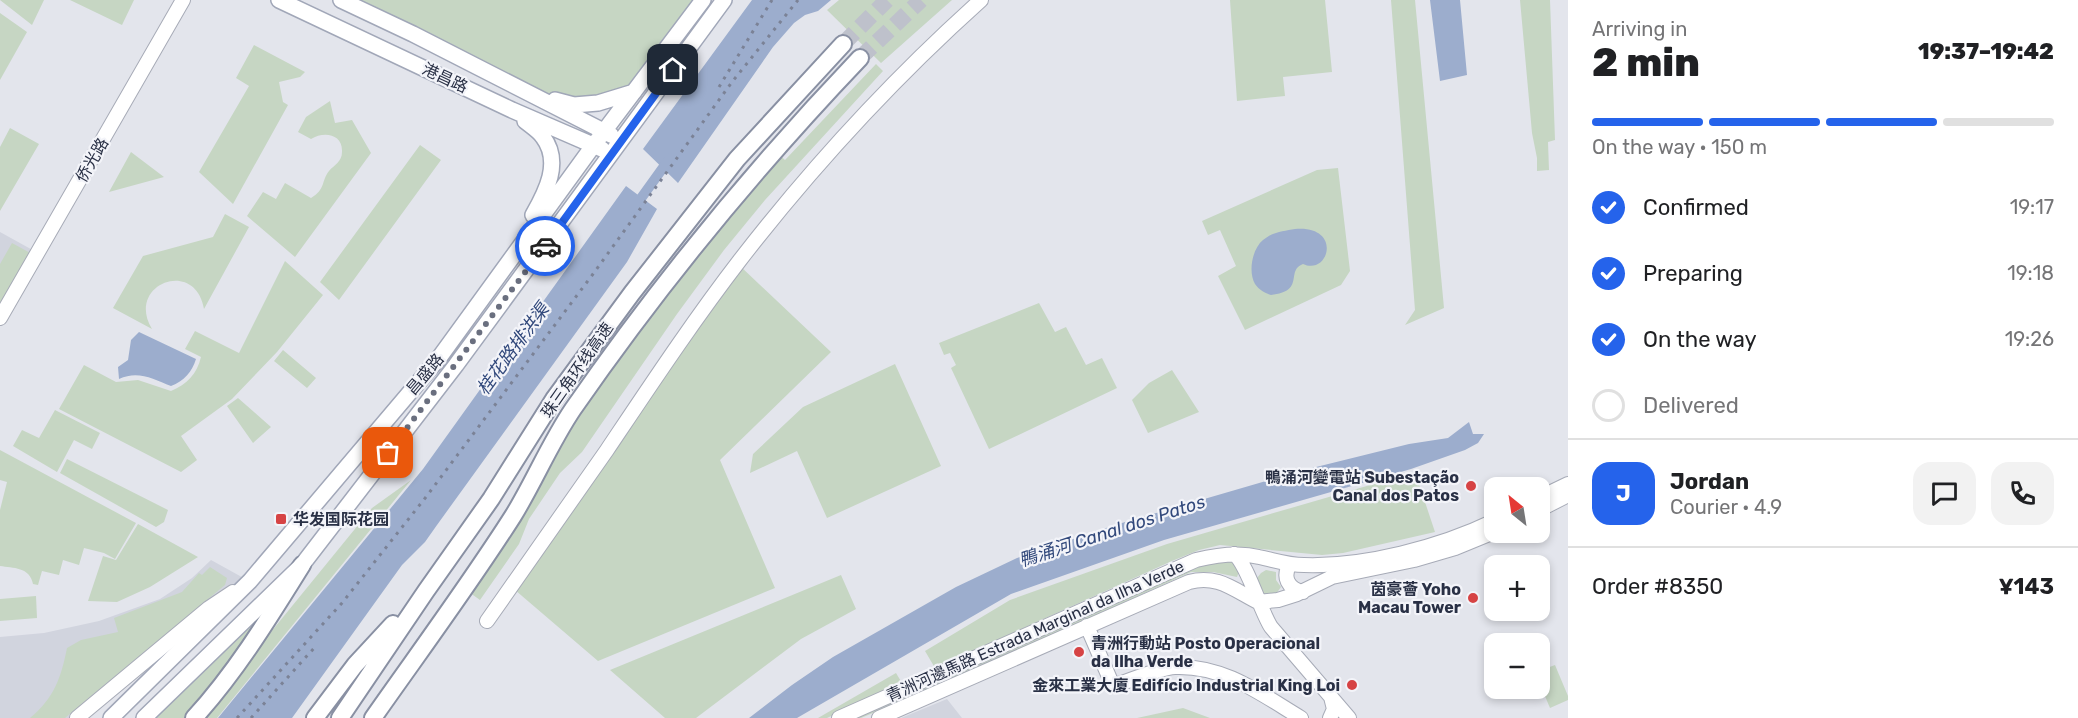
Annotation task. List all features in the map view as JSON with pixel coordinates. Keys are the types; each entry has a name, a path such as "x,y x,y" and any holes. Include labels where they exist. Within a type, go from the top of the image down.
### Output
{"highway":[{"name":"珠三角环线高速","path":"340,718 491,499 554,399 652,266 737,159 843,44"},
{"name":"珠三角环线高速","path":"373,718 513,515 571,412 648,304 737,194 809,111 860,58"},
{"path":"194,718 218,691 302,565"},
{"path":"315,718 355,665 441,569"},
{"path":"387,718 409,666"}],"main road":[{"name":"港昌路","path":"279,0 512,110 613,154"},
{"name":"港昌路","path":"341,0 413,34 622,141"},
{"name":"昌盛路","path":"111,718 250,581 439,358 593,146 703,0"},
{"name":"昌盛路","path":"144,718 302,565 456,365 724,0"},
{"path":"522,91 574,105 598,103 634,92"},
{"path":"511,258 551,176 551,154 543,137 512,110"}],"street":[{"name":"侨光路","path":"0,318 183,0"},
{"path":"487,621 680,342 739,261 811,173 848,133 911,66 981,0"},
{"path":"1550,493 1568,484"},
{"path":"1550,504 1568,495"},
{"name":"青洲河邊馬路 Estrada Marginal da Ilha Verde","path":"840,718 1186,564 1206,558 1238,560 1257,556 1290,564 1329,565 1411,550 1442,541 1484,524"},
{"path":"1266,619 1280,606 1300,593 1332,577 1414,560 1455,548 1484,536"},
{"path":"1231,585 1236,584 1241,577 1238,560"},
{"path":"1238,560 1266,619 1277,635 1349,718"},
{"path":"1290,564 1286,571 1287,582 1300,593"},
{"name":"青洲河邊馬路 Estrada Marginal da Ilha Verde","path":"879,718 1189,582 1208,579 1231,585 1258,602"},
{"path":"77,718 209,608 250,581"},
{"path":"1258,602 1278,600 1300,593"},
{"path":"1088,626 1113,686 1173,667 1203,669 1219,672 1238,680 1301,718"},
{"path":"1330,718 1334,709 1331,697"}],"shaded area":[{"path":"0,232 38,253 0,318"},
{"path":"211,560 249,581 76,718 0,718 0,637 44,633 99,621 160,599 192,578"},
{"path":"947,699 962,718 901,718"}],"green space":[{"path":"0,0 44,0 32,25"},
{"path":"70,0 134,0 122,25"},
{"path":"341,0 701,0 634,92 574,105 522,91"},
{"path":"839,0 952,0 881,63 827,10"},
{"path":"1230,0 1325,0 1332,72 1283,77 1285,96 1237,101"},
{"path":"1391,0 1415,0 1444,308 1405,325 1415,310"},
{"path":"1520,0 1550,0 1555,140 1548,142 1549,170 1537,171"},
{"path":"0,13 27,32 0,80"},
{"path":"254,45 305,72 300,77 279,82 283,102 288,105 233,204 199,172 249,86 236,78"},
{"path":"876,64 883,71 765,200 724,250 582,452 560,473 529,519 519,544 480,600 466,590 573,413 777,153 785,160"},
{"path":"330,101 335,123 352,120 371,153 295,257 247,216 263,192 276,199 285,183 311,198 319,191 329,171 341,158 341,146 339,141 332,136 321,135 311,139 298,132 306,117"},
{"path":"10,128 39,144 0,211 0,147"},
{"path":"420,145 441,160 339,300 320,282"},
{"path":"131,152 164,177 109,192"},
{"path":"1338,168 1350,271 1341,285 1245,330 1218,276 1236,266 1220,230 1208,235 1202,221 1317,170"},
{"path":"225,214 249,227 204,309 198,293 188,284 176,281 164,283 154,290 147,300 146,313 152,329 113,308 143,256 213,237"},
{"path":"12,243 34,255 0,314 0,264"},
{"path":"285,261 323,295 277,352 232,399 181,436 197,460 181,472 59,409 84,365 116,382 138,380 171,391 190,378 199,363 201,357 185,349 195,331 239,353"},
{"path":"739,265 831,352 720,460 775,588 598,661 515,590"},
{"path":"1039,303 1055,332 1066,327 1086,365 1102,358 1117,388 989,449 951,368 956,365 950,353 944,355 939,343"},
{"path":"283,350 316,378 307,388 274,361"},
{"path":"895,364 941,466 827,518 797,451 750,473 753,454 803,407"},
{"path":"1172,370 1199,412 1148,433 1132,400 1149,383"},
{"path":"238,398 271,427 253,443 227,406"},
{"path":"55,410 100,433 92,449 74,440 57,472 13,446 22,430 39,438"},
{"path":"0,450 136,523 115,559 104,553 84,548 79,565 63,560 59,575 42,571 38,585 33,584 25,571 0,566 0,510 7,482 0,480"},
{"path":"67,459 168,510 164,522 156,527 60,473"},
{"path":"1415,472 1435,532 1343,553 1322,555 1220,545 1199,550 1172,561 935,668 925,651 1010,600 1167,544"},
{"path":"411,480 217,718 197,718 227,686 372,508"},
{"path":"138,524 198,557 150,587 117,602 88,601 103,556 116,560"},
{"path":"1225,561 1236,563 1240,569 1237,577 1213,572 1191,572 970,672 861,718 851,718 1185,569"},
{"path":"210,567 227,578 225,585 65,718 30,718 51,695 62,669 67,648 81,640 118,632 114,618 182,592 199,573 202,575"},
{"path":"1266,570 1276,572 1276,580 1281,587 1276,594 1264,595 1257,578"},
{"path":"841,575 856,609 801,639 696,718 665,718 610,670"},
{"path":"282,590 188,718 146,718"},
{"path":"36,596 37,618 0,621 0,599"},
{"path":"1555,665 1568,700 1550,708 1546,699 1550,699 1550,667"},
{"path":"896,673 902,683 827,718 818,718"},
{"path":"1183,708 1210,718 1137,718"}],"water":[{"path":"752,0 831,0 818,11 805,15 794,23 773,47 678,183 643,149"},
{"path":"1430,0 1460,0 1467,75 1440,81"},
{"path":"626,186 657,209 627,262 425,542 402,565 292,718 218,718 423,469"},
{"path":"1295,229 1310,230 1320,234 1327,249 1325,257 1312,266 1303,264 1298,267 1292,285 1282,293 1271,295 1258,288 1253,279 1252,267 1256,249 1270,235"},
{"path":"139,332 196,359 187,376 171,386 139,375 119,379 118,367 128,360 131,340"},
{"name":"鴨涌河 Canal dos Patos","path":"1469,422 1473,434 1484,434 1478,443 1465,450 1411,469 1164,540 1011,594 797,718 749,718 833,657 956,587 1017,558 1115,525 1304,470 1409,444 1448,438"}],"waterway":[{"name":"桂花路排洪渠","path":"634,208 670,158"}],"tunnel":[{"path":"843,44 887,0"},
{"path":"860,58 921,0"}],"railway":[{"path":"719,87 772,0"},
{"path":"237,718 342,603 426,497 593,274 732,82 798,0"},
{"path":"251,718 315,647"}],"way so far":[{"path":"388,453 545,246"}],"place":[{"name":"鴨涌河變電站 Subestação Canal dos Patos","path":"1471,486"},
{"name":"华发国际花园","path":"281,519"},
{"name":"茵豪薈 Yoho Macau Tower","path":"1473,598"},
{"name":"青洲行動站 Posto Operacional da Ilha Verde","path":"1079,652"},
{"name":"金來工業大廈 Edifício Industrial King Loi","path":"1352,685"}],"route":[{"path":"545,246 673,70"}]}
